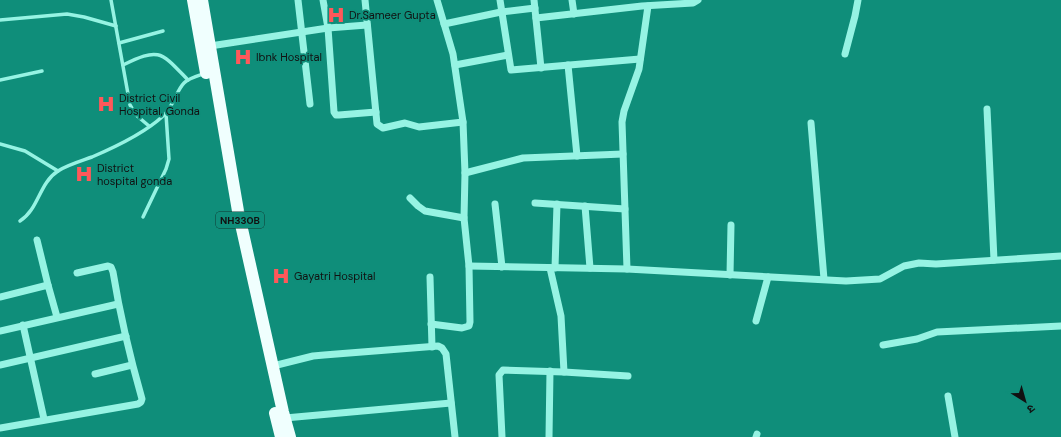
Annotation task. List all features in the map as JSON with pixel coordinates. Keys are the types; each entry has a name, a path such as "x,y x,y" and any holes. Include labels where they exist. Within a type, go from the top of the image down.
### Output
{"highway":[{"name":"NH330B","path":"193,0 234,223 281,437"},
{"name":"NH330B","path":"202,0 238,211 290,437"}],"street":[{"path":"298,0 310,104"},
{"path":"323,0 328,28 334,112 336,115 376,112"},
{"path":"364,0 377,124 383,128 405,123 419,128 463,122"},
{"path":"431,324 462,328 469,326 470,322 469,266 464,218 465,173 463,122 455,65 437,0"},
{"path":"500,0 511,70 640,59"},
{"path":"534,0 542,68"},
{"path":"572,0 574,14"},
{"path":"536,18 644,4 693,3 698,0"},
{"path":"845,54 858,0"},
{"path":"627,269 622,122 639,69 644,4"},
{"path":"444,24 501,12 535,8"},
{"path":"210,46 328,28 367,25"},
{"path":"455,65 508,55"},
{"path":"568,65 577,156"},
{"path":"987,109 994,260"},
{"path":"811,122 824,280"},
{"path":"465,173 523,158 623,154"},
{"path":"410,198 425,211 464,218"},
{"path":"535,203 625,209"},
{"path":"495,204 502,267"},
{"path":"557,204 552,268 561,316 564,372"},
{"path":"585,206 590,268"},
{"path":"730,275 731,225"},
{"path":"37,240 57,317"},
{"path":"469,266 627,269 846,281 880,278 904,266 920,263 936,264 1061,256"},
{"path":"0,428 44,419 138,404 141,402 142,399 132,365 111,267 108,266 77,273"},
{"path":"756,321 768,276"},
{"path":"430,277 432,347"},
{"path":"0,297 48,285"},
{"path":"0,331 118,304"},
{"path":"23,325 44,419"},
{"path":"883,345 937,332 1061,326"},
{"path":"0,365 126,336"},
{"path":"273,366 313,356 438,346 442,348 446,354 455,437"},
{"path":"95,374 132,365"},
{"path":"502,437 499,375 501,372 508,370 550,371 628,376"},
{"path":"549,437 550,371"},
{"path":"948,396 955,437"},
{"path":"285,418 451,403"}],"lane":[{"path":"111,0 130,105 136,115 149,126"},
{"path":"0,20 67,14 116,26"},
{"path":"119,43 163,31"},
{"path":"123,65 140,56 150,54 159,55 169,60 188,80"},
{"path":"0,79 42,71"},
{"path":"20,221 32,210 49,179 58,171 112,149 149,126 166,114 183,84 188,80 206,73"},
{"path":"143,217 166,169 169,159 166,114"},
{"path":"0,144 25,151 58,171"}],"place":[{"name":"Dr.Sameer Gupta","path":"336,15"},
{"name":"Ibnk Hospital","path":"243,57"},
{"name":"District Civil Hospital, Gonda","path":"106,104"},
{"name":"District hospital gonda","path":"84,174"},
{"name":"Gayatri Hospital","path":"281,276"}]}
